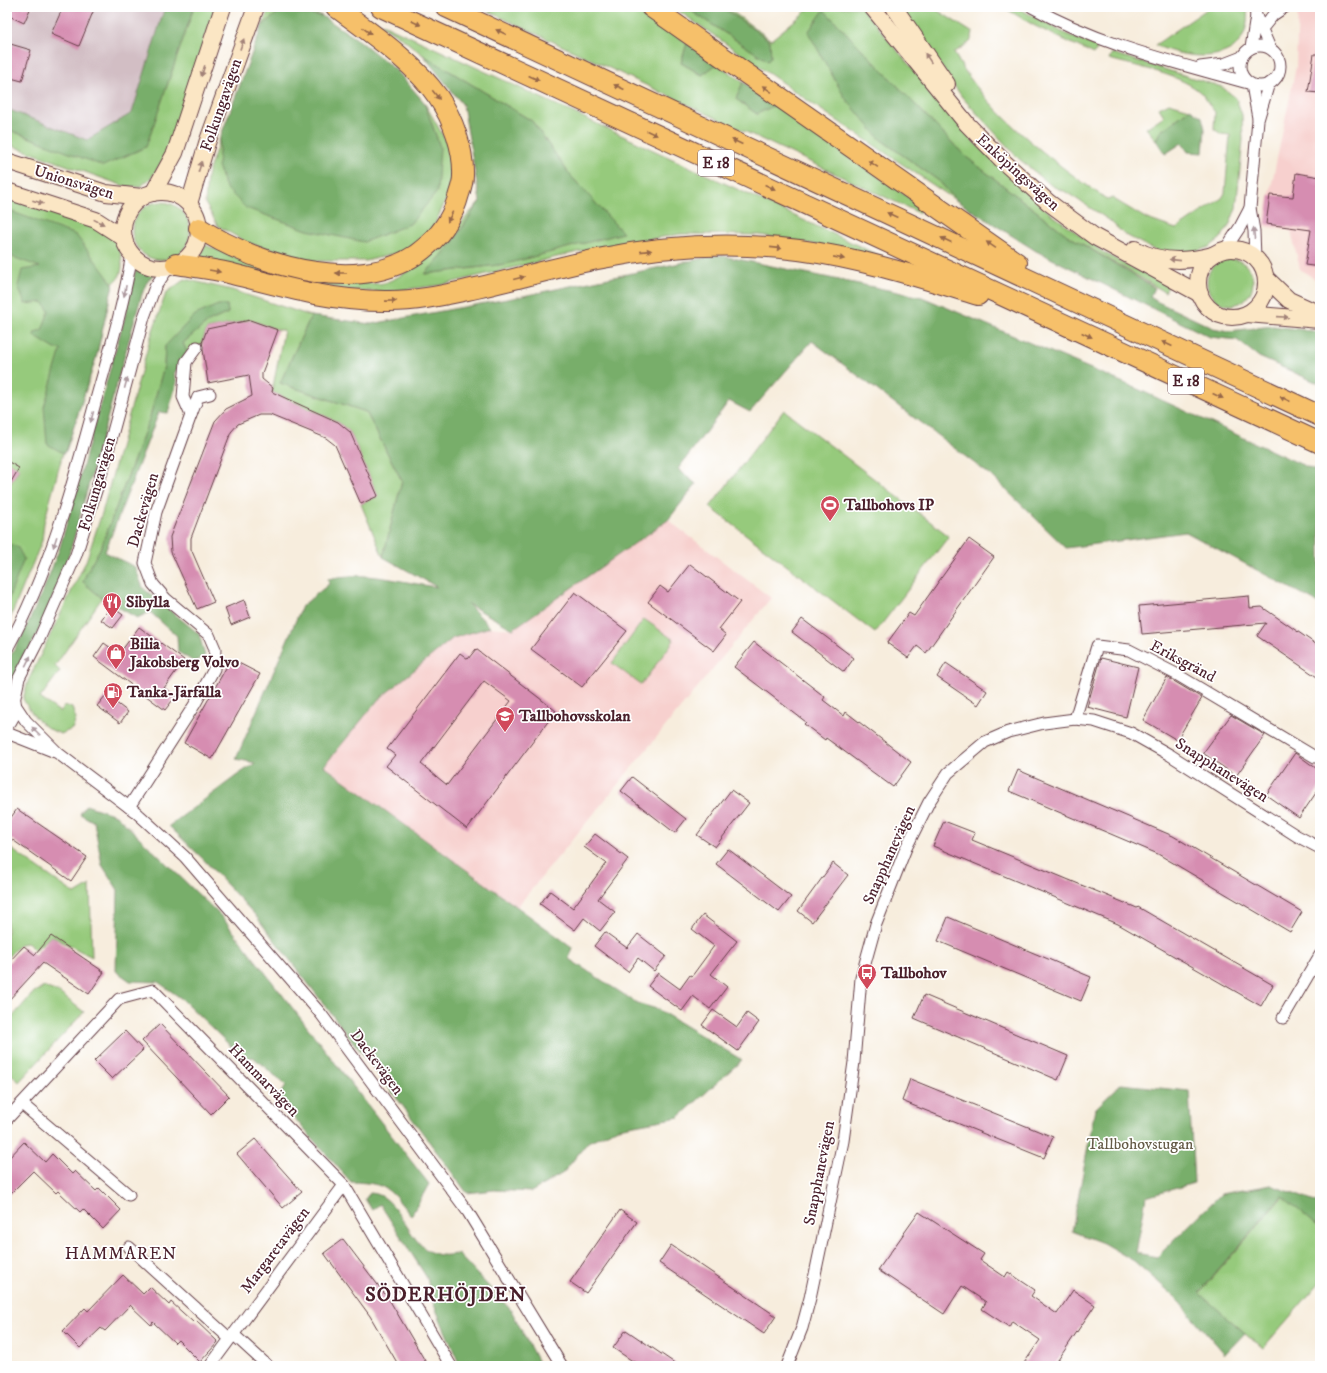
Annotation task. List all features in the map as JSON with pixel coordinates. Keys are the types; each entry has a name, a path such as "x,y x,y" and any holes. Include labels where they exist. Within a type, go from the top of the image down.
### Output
{"highway":[{"path":"199,228 222,243 274,262 308,270 364,273 392,267 418,255 436,238 448,222 457,201 463,177 460,145 438,96 410,66 336,7"},
{"name":"E 18","path":"381,7 1320,443"},
{"name":"E 18","path":"446,7 1320,416"},
{"path":"651,7 893,178 1070,299"},
{"path":"173,266 227,273 321,296 352,300 391,301 426,298 602,258 644,251 724,245 765,247 801,250 876,265 1052,319"}],"street":[{"name":"Folkungavägen","path":"147,195 175,153 223,7"},
{"name":"Folkungavägen","path":"190,204 207,143 256,7"},
{"name":"Enköpingsvägen","path":"872,7 967,124 1006,164 1048,202 1095,237 1200,294"},
{"name":"Enköpingsvägen","path":"894,7 933,66 972,118 1012,159 1053,195 1099,228 1145,254 1180,261 1194,260 1218,253"},
{"path":"1032,7 1088,35 1149,56 1194,67 1259,86 1275,80 1280,67 1278,56 1270,48 1261,30 1256,11"},
{"path":"1261,30 1273,15 1285,7"},
{"path":"1194,67 1224,64 1242,57 1250,48 1256,11"},
{"path":"1250,48 1261,46 1270,48"},
{"path":"1242,57 1240,69 1243,78 1250,84 1258,120"},
{"path":"1255,258 1254,231 1250,208 1258,120 1270,83"},
{"name":"Unionsvägen","path":"7,161 106,193 147,195"},
{"name":"Unionsvägen","path":"7,192 96,220 124,238"},
{"path":"173,194 190,204 196,215 199,228 198,239 194,250 186,258 173,266 148,265 132,253 124,238 125,219 129,210 147,195 173,194"},
{"path":"1250,208 1240,227 1201,270 1198,282 1200,294 1208,306 1219,315 1233,317 1247,314 1320,320"},
{"path":"1218,253 1240,250 1255,258 1262,267 1266,278 1289,300 1320,314"},
{"name":"Folkungavägen","path":"7,649 19,626 53,547 82,452 125,293 132,253"},
{"name":"Folkungavägen","path":"7,726 12,721 20,678 49,618 76,555 104,465 144,317 155,287 173,266"},
{"path":"1247,314 1257,307 1264,296 1266,278"},
{"path":"191,415 183,396 186,362 198,347"},
{"name":"Dackevägen","path":"129,807 195,704 214,669 215,649 209,635 166,599 153,584 145,563 156,512 191,415 198,397 210,394"},
{"name":"Eriksgränd","path":"1075,720 1097,646 1129,650 1208,692 1292,745 1315,757"},
{"name":"Dackevägen","path":"7,686 26,721 59,754 129,807 185,857 321,1014 468,1212 562,1366"},
{"name":"Snapphanevägen","path":"787,1366 802,1328 810,1298 842,1148 854,1062 861,978 876,924 909,841 948,773 985,742 1008,732 1044,723 1075,720 1094,722 1131,733 1170,755 1297,836 1320,848"},
{"name":"Dackevägen","path":"7,733 59,754"},
{"path":"1283,1018 1320,955"},
{"name":"Hammarvägen","path":"7,1119 119,999 154,990 344,1185 451,1366"},
{"path":"22,1104 130,1195"},
{"name":"Margaretavägen","path":"210,1366 344,1185"},
{"path":"129,1247 231,1336 268,1366"}],"shaded area":[{"path":"7,7 165,7 132,113 87,140 7,109"},
{"path":"1298,7 1320,7 1320,283 1300,269 1291,231 1263,226 1296,67"},
{"name":"Tallbohovsskolan","path":"668,520 771,598 517,907 324,766 378,700 453,638 490,627 513,629"}],"green space":[{"path":"165,7 194,7 146,147 103,166 7,129 7,109 87,140 132,113"},
{"path":"194,7 216,7 168,151 153,176 140,187 124,186 7,144 7,129 42,142 146,147"},
{"path":"270,7 308,7 322,16 280,11 262,26"},
{"path":"479,7 635,7 687,43 681,63 702,75 717,64 743,82 736,99 757,114 775,105 921,206 919,213"},
{"path":"673,7 685,7 768,61 770,41 722,7 726,7 771,40 811,7 861,7 974,142 1050,213 1103,252 1124,264 1169,285 1165,292 1067,235 965,156 824,10 880,139 939,181 957,201 820,109"},
{"path":"685,7 722,7 770,41 771,57 768,61"},
{"path":"900,7 932,7 973,33 970,42 954,53 967,74 1002,115 1044,153 1108,200 1112,198 1147,219 1176,229 1222,198 1225,193 1230,135 1221,134 1214,129 1215,112 1203,95 1195,88 1159,72 1109,59 1112,53 1222,87 1236,98 1242,115 1243,140 1236,208 1229,226 1220,239 1209,247 1194,252 1160,253 1124,234 1109,220 1066,192 1052,186 1018,158 962,97"},
{"path":"1003,7 1016,7 1066,34 1095,46 1097,49 1094,54 1035,26"},
{"path":"1210,7 1247,7 1246,26 1240,40 1230,49 1217,54 1202,56 1186,55 1155,45"},
{"path":"824,10 965,156 1067,235 1155,288 1150,297 1213,328 1229,331 1273,326 1320,332 1320,384 1259,357 1237,340 1210,337 1036,251 957,201 939,181 880,139 845,98 808,32"},
{"path":"280,11 322,16 360,41 397,71 424,102 440,147 437,192 410,224 364,242 307,230 246,208 226,188 218,166 220,138 262,26"},
{"path":"370,18 885,258 760,235 681,234 586,250 441,285 383,292 346,290 284,279 199,258 205,245 243,260 302,277 342,283 384,283 401,275 426,258 449,236 480,201 450,246 425,274 506,264 622,233 570,175 532,121 423,55 399,36"},
{"path":"687,43 717,64 702,75 681,63"},
{"path":"423,55 532,121 570,175 623,233 506,264 425,274 450,246 480,201 463,105"},
{"path":"743,82 775,105 757,114 736,99"},
{"path":"424,102 449,146 452,187 433,228 405,251 366,261 314,261 248,243 218,226 205,203 207,176 220,138 219,161 222,177 230,191 246,208 440,147"},
{"path":"1169,103 1190,109 1160,132 1156,140 1146,128 1164,116 1159,108"},
{"path":"1190,109 1202,117 1205,129 1203,153 1188,152 1182,143 1165,154 1156,140 1160,132"},
{"path":"7,198 78,220 105,231 113,237 118,245 122,266 119,276 113,284 96,358 66,451 63,453 44,523 42,541 7,626 7,489 19,469 7,461"},
{"path":"155,202 167,202 182,210 190,225 190,237 182,252 167,260 155,260 140,252 132,237 132,225 140,210"},
{"path":"7,210 76,235 113,284 96,358 66,451 63,453 47,444 44,407 61,349 55,349 34,336 35,332 42,330 49,311 43,302 25,304 18,286 22,270 40,267 7,255"},
{"path":"718,255 922,297 1131,386 1320,473 1320,604 1186,532 1066,548 994,478 812,341 750,412 729,401 678,469 696,484 668,520 513,629 468,604 490,627 453,638 378,700 324,766 572,947 569,959 637,1003 657,1009 742,1060 679,1117 618,1128 588,1142 563,1173 531,1192 494,1190 467,1193 402,1105 255,915 204,860 169,826 255,763 236,759 302,606 329,584 328,579 370,576 437,587 383,557 402,481 366,412 280,383 311,316 371,324 518,297"},
{"path":"1226,259 1234,259 1243,263 1249,269 1253,282 1249,295 1243,301 1234,305 1226,305 1217,301 1211,295 1207,286 1207,278 1211,269 1217,263"},
{"path":"136,268 154,273 146,284 141,297 70,552 44,620 12,684 7,681 7,662 22,636 43,591 60,547 124,320"},
{"path":"185,279 232,290 311,316 280,383 366,412 402,481 383,557 361,504 378,496 350,432 338,422 272,392 284,330 278,330 250,320 207,329 201,345 187,352 183,343 208,322 228,313 227,305 165,346 164,366 150,417 102,545 83,582 102,598 55,666 60,671 40,698 60,712 65,705 72,708 76,719 72,729 61,734 43,725 30,711 23,699 28,681 86,561 102,513 150,339 166,293"},
{"path":"218,305 227,305 228,313 208,322 183,343 187,352 174,374 177,382 168,413 159,412 105,552 135,567 143,588 199,634 205,656 194,662 178,652 177,636 150,612 137,618 102,598 83,582 102,545 150,417 164,366 165,346 195,315"},
{"name":"Tallbohovs IP","path":"784,410 949,536 875,633 710,507"},
{"path":"7,544 17,546 24,559 7,603"},
{"path":"644,619 674,640 641,685 612,663"},
{"path":"86,805 116,815 222,917 429,1184 411,1216 398,1199 387,1189 373,1184 351,1182 277,1099 286,1085 253,1057 244,1059 182,999 158,982 130,981 116,971 118,890 102,865 94,822 80,814"},
{"path":"7,846 75,894 90,885 92,957 51,936 35,950 28,943 20,944 7,958"},
{"path":"44,987 58,992 84,1012 19,1082 7,1070 7,1023 34,992"},
{"name":"Tallbohovstugan","path":"1121,1084 1189,1091 1194,1183 1146,1197 1136,1253 1157,1257 1221,1194 1271,1185 1320,1204 1320,1228 1282,1196 1199,1293 1245,1333 1225,1354 1173,1295 1134,1261 1103,1243 1072,1231 1095,1109"},
{"path":"370,1193 381,1196 390,1203 421,1245 430,1252 444,1255 458,1254 511,1310 540,1366 460,1366 432,1300 427,1278 380,1204 372,1210 365,1199"},
{"path":"1283,1196 1320,1228 1320,1282 1263,1348 1199,1294"}],"building":[{"path":"7,7 31,7 24,23 7,15"},
{"path":"63,7 95,7 79,46 51,34"},
{"path":"7,43 31,50 22,81 7,77"},
{"path":"1314,54 1320,54 1320,93 1308,92"},
{"path":"1296,173 1320,177 1320,267 1305,265 1311,230 1266,224 1270,195 1293,197"},
{"path":"250,320 278,330 262,373 262,379 273,388 272,392 338,422 350,432 378,496 361,504 335,445 326,438 270,415 259,415 238,424 231,432 191,538 191,549 214,602 197,609 171,552 170,537 215,421 226,409 252,396 249,375 208,383 202,343 207,329"},
{"path":"7,461 19,468 7,489"},
{"path":"969,539 994,557 926,653 917,646 908,658 887,643 909,613 914,616"},
{"path":"690,564 740,602 719,629 726,635 714,651 648,602 660,586 668,592"},
{"path":"575,592 627,631 582,687 531,649"},
{"path":"1249,596 1250,608 1262,607 1320,647 1320,679 1257,636 1266,623 1142,634 1139,606"},
{"path":"244,600 250,617 231,625 225,608"},
{"path":"111,606 123,615 113,628 101,620"},
{"path":"802,619 854,658 844,672 792,632"},
{"path":"139,627 184,660 164,688 176,696 165,710 94,657 104,643 119,654"},
{"path":"754,642 825,697 823,700 844,716 846,712 911,762 893,787 826,738 825,740 804,724 806,722 734,667"},
{"path":"476,649 556,711 467,829 386,766 395,755 387,749 460,653 468,659","holes":["484,681 511,701 447,785 421,764"]},
{"path":"1101,658 1138,667 1126,717 1087,707"},
{"path":"231,659 260,674 212,759 184,743"},
{"path":"946,663 987,691 978,705 937,677"},
{"path":"1167,677 1202,698 1177,740 1143,720"},
{"path":"106,695 128,712 120,723 97,706"},
{"path":"1231,715 1265,735 1236,776 1203,753"},
{"path":"1295,753 1320,771 1320,787 1299,818 1266,795"},
{"path":"1018,770 1173,836 1302,912 1290,932 1158,854 1009,791"},
{"path":"632,777 686,819 675,833 621,791"},
{"path":"731,790 749,803 715,847 697,835"},
{"path":"17,809 87,857 71,881 7,836 7,823"},
{"path":"944,821 975,833 972,840 1137,908 1138,907 1273,985 1261,1006 1118,924 933,846"},
{"path":"595,834 628,859 598,899 615,912 600,931 584,918 575,930 540,904 550,891 573,908 606,863 584,847"},
{"path":"728,849 791,897 779,912 716,864"},
{"path":"833,863 848,875 812,922 798,911"},
{"path":"703,915 737,941 711,974 727,987 710,1009 693,996 682,1011 648,986 658,973 680,989 690,975 692,976 714,946 692,929"},
{"path":"948,917 1091,977 1081,1001 938,941"},
{"path":"605,932 627,948 638,934 666,956 654,971 638,958 628,972 594,946"},
{"path":"51,936 104,972 89,994 43,963 7,1002 7,964 24,946 35,955"},
{"path":"924,995 1068,1056 1058,1080 914,1018"},
{"path":"713,1010 737,1027 747,1013 759,1022 738,1051 702,1025"},
{"path":"160,1024 229,1096 211,1114 142,1041"},
{"path":"125,1031 143,1050 112,1079 94,1061"},
{"path":"910,1079 1053,1137 1044,1158 902,1101"},
{"path":"255,1139 302,1192 283,1208 237,1154"},
{"path":"24,1142 45,1162 52,1154 72,1174 75,1171 96,1191 99,1188 121,1210 103,1229 83,1209 80,1212 58,1191 56,1193 33,1171 7,1197 7,1160"},
{"path":"620,1210 637,1222 586,1293 570,1282"},
{"path":"919,1212 984,1254 980,1260 1005,1277 1008,1272 1035,1290 1031,1296 1057,1314 1073,1290 1095,1305 1054,1366 1022,1366 1040,1340 1012,1321 1009,1327 982,1309 986,1302 962,1286 944,1314 878,1270"},
{"path":"343,1239 390,1301 428,1366 399,1366 370,1316 324,1253"},
{"path":"671,1245 776,1316 764,1334 659,1263"},
{"path":"123,1275 143,1294 150,1287 169,1305 171,1302 193,1322 195,1320 218,1342 200,1362 178,1340 175,1343 153,1322 151,1325 130,1305 105,1331 101,1328 80,1348 63,1331 85,1308 88,1311"},
{"path":"626,1330 679,1366 640,1366 613,1348"}],"place":[{"name":"Tallbohovs IP","path":"830,522"},
{"name":"Sibylla","path":"112,619"},
{"name":"Bilia Jakobsberg Volvo","path":"116,670"},
{"name":"Tanka-Järfälla","path":"113,709"},
{"name":"Tallbohovsskolan","path":"505,733"},
{"name":"Tallbohov","path":"867,990"}],"district":[{"name":"HAMMAREN","path":"121,1254"},
{"name":"SÖDERHÖJDEN","path":"446,1295"}]}
